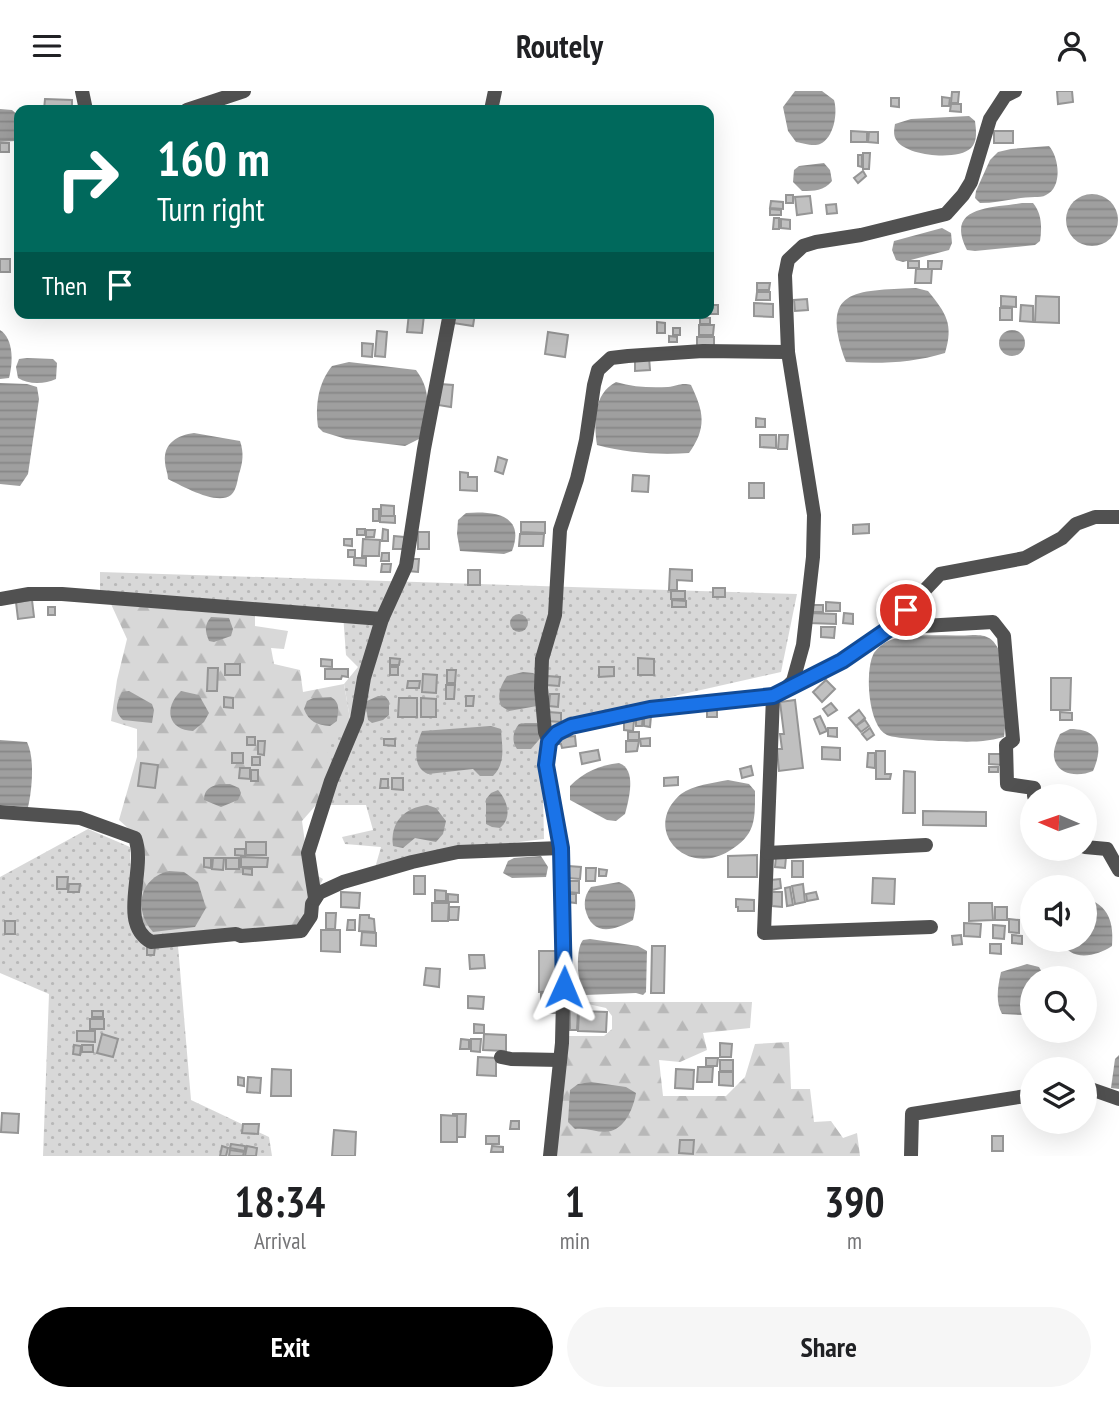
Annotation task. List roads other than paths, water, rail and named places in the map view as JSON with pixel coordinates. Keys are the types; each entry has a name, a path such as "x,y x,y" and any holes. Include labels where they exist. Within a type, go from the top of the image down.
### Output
{"street":[{"path":"202,105 244,91"},
{"path":"931,927 764,933 778,694 793,681 803,645 813,557 814,515 788,352 785,275 788,260 803,246 946,214 971,182 990,119 1005,96 1016,91"},
{"path":"315,898 308,853 331,781 357,719 364,678 382,619 406,566 424,449 449,319"},
{"path":"549,742 545,732 541,688 542,659 555,615 560,530 577,479 598,370 611,358 628,356 703,351 788,352"},
{"path":"550,1156 560,1061 564,965 561,848 547,774 549,742 557,733 571,726 650,709 778,694 842,661 890,628 940,574 1025,558 1062,538 1076,524 1095,517 1119,517"},
{"path":"0,599 29,594 62,594 382,619"},
{"path":"890,628 993,622 1004,636 1010,696 1013,740 1006,745 1007,784 1020,786"},
{"path":"0,813 80,818 135,838 139,850 134,897 136,927 143,937 151,942 236,933 241,936 296,933 306,926 318,893 344,882 458,852 561,848"},
{"path":"767,853 926,845"},
{"path":"1097,848 1107,849 1119,870"},
{"path":"501,1057 560,1061"},
{"path":"1097,1091 1119,1099"},
{"path":"911,1156 912,1114 1020,1097"}]}
